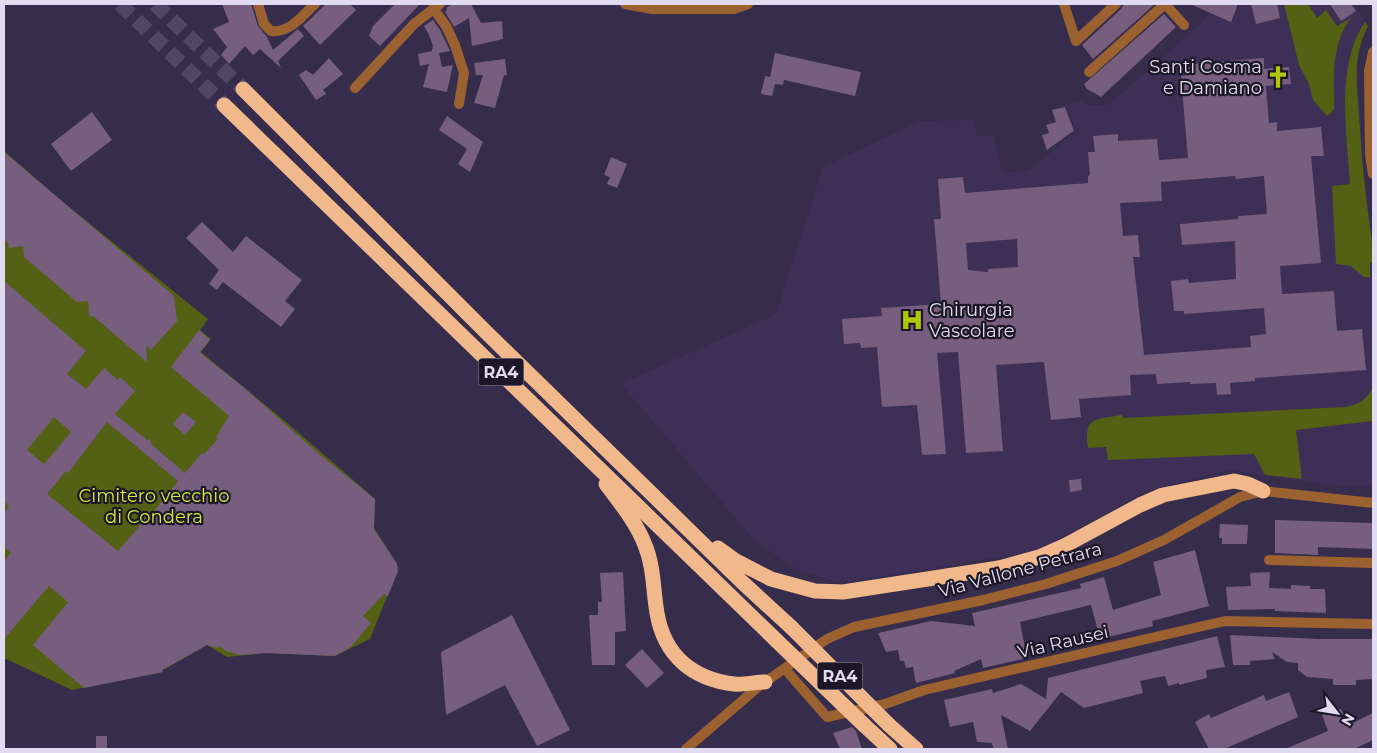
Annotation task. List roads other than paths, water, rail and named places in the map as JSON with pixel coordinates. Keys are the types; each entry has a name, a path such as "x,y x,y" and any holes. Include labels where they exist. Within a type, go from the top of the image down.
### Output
{"highway":[{"name":"RA4","path":"243,89 489,335 742,582 791,627 889,725 916,749"},
{"name":"RA4","path":"224,105 890,749"},
{"path":"577,445 633,520 646,546 653,570 657,612 662,632 677,658 693,671 711,679 736,684 765,682"},
{"path":"673,514 736,561 771,579 815,591 843,592 999,568 1039,557 1066,545 1140,505 1163,496 1234,481 1248,484 1263,491"}],"street":[{"path":"258,4 264,24 271,31 280,32 290,26 315,4"},
{"path":"625,4 652,9 734,9 748,4"},
{"path":"1064,4 1076,41 1116,4"},
{"path":"1089,72 1165,4 1184,25"},
{"path":"355,88 414,24 436,6 455,45 464,73 459,104"},
{"path":"1373,52 1369,71 1370,154 1373,174"},
{"name":"Via Vallone Petrara","path":"686,749 765,682 827,639 854,627 984,600 1046,584 1117,561 1164,540 1240,497 1263,491 1373,502"},
{"path":"1269,560 1373,563"},
{"name":"Via Rausei","path":"785,669 827,717 885,704 924,690 1225,621 1373,624"}],"tunnel":[{"path":"120,4 224,105"},
{"path":"155,4 243,89"}],"place":[{"name":"Santi Cosma e Damiano","path":"1278,77"},
{"name":"Chirurgia Vascolare","path":"912,320"}],"park label":[{"name":"Cimitero vecchio di Condera","path":"154,506"}]}
